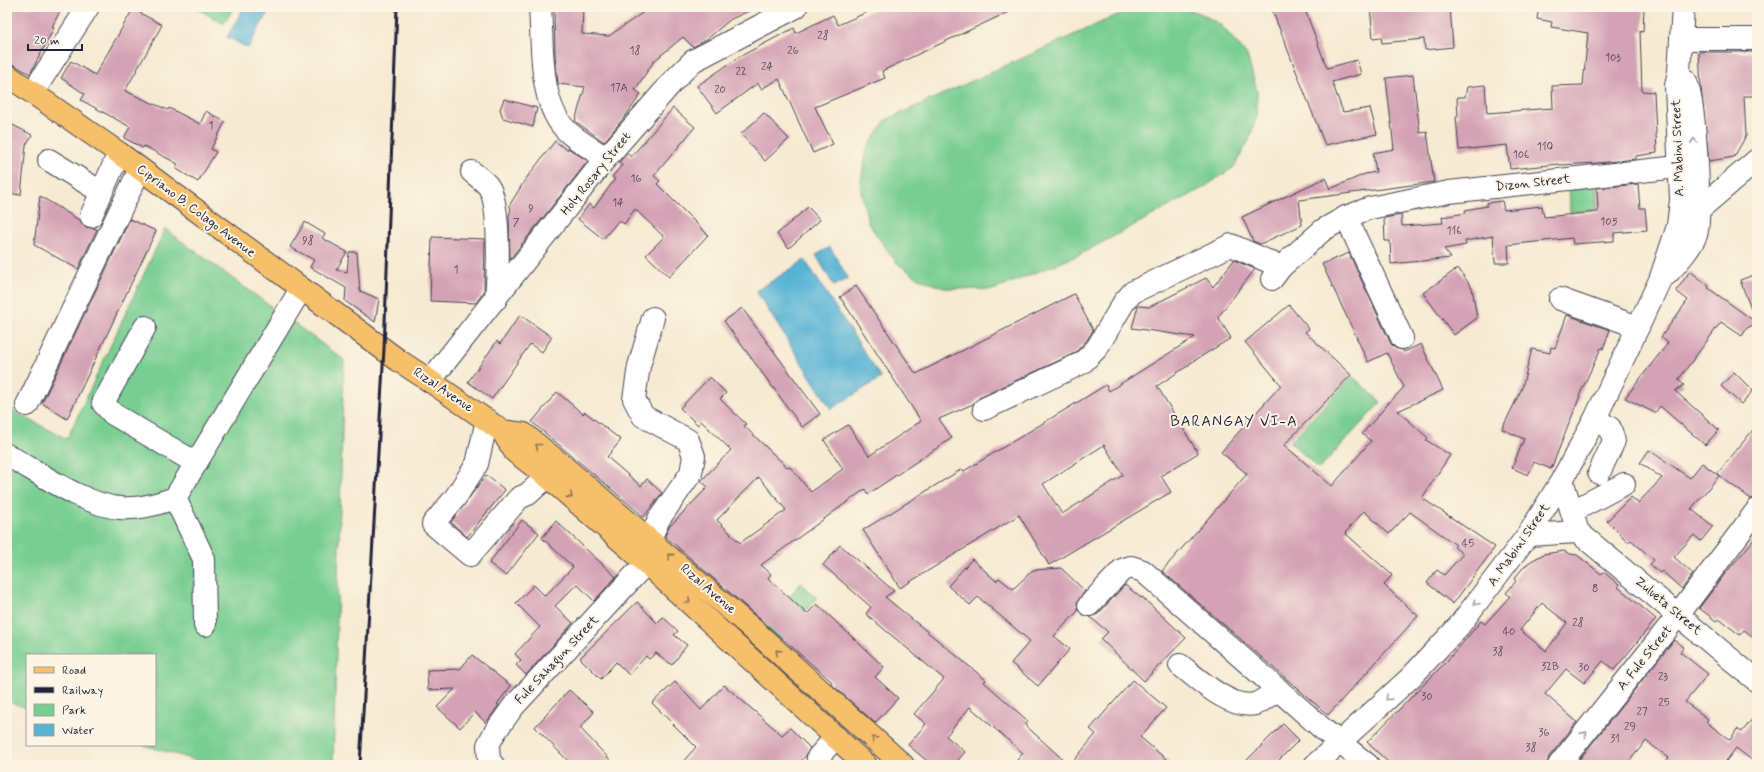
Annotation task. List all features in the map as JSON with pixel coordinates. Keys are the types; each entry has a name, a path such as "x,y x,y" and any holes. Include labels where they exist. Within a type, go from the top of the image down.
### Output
{"main road":[{"name":"Cipriano B. Colago Avenue","path":"7,75 118,153 384,349"},
{"name":"Rizal Avenue","path":"384,349 494,426 515,452 554,470 650,539 748,625 898,763"},
{"name":"Rizal Avenue","path":"554,470 646,563 808,710 866,765"},
{"path":"732,642 748,625"},
{"path":"808,710 823,693"}],"street":[{"path":"33,92 88,7"},
{"path":"540,7 544,72 551,110 568,132 606,158"},
{"name":"Holy Rosary Street","path":"430,381 606,158 675,79 694,62 796,7"},
{"name":"A. Mabini Street","path":"1682,7 1679,71 1676,86 1688,166 1699,211 1683,231"},
{"path":"1681,39 1757,40"},
{"path":"91,216 118,153"},
{"path":"49,160 102,192"},
{"path":"1699,211 1757,160"},
{"name":"A. Mabini Street","path":"1315,765 1411,677 1458,627 1528,535 1562,480 1595,419 1660,280 1675,266 1683,231 1681,200 1688,166"},
{"name":"Dizon Street","path":"984,410 1082,363 1097,348 1124,302 1133,292 1231,245 1276,273 1323,230 1346,217 1370,208 1449,192 1688,166"},
{"path":"27,405 140,169"},
{"path":"472,172 488,186 493,197 496,234 496,299"},
{"path":"1683,231 1757,176"},
{"path":"1346,217 1402,338"},
{"path":"7,455 94,503 121,509 152,505 175,498 301,289"},
{"path":"1560,299 1638,327"},
{"path":"646,563 650,539 659,519 691,473 694,456 688,440 643,416 634,399 639,366 653,318"},
{"path":"145,327 103,403 113,414 196,463"},
{"path":"1595,419 1610,428 1614,441 1599,473"},
{"path":"494,426 477,464 455,498 433,524 470,555 519,498 528,494 554,470"},
{"path":"1562,480 1575,521"},
{"path":"1528,535 1575,521 1624,484"},
{"path":"175,498 204,559 205,625"},
{"name":"A. Fule Street","path":"1559,765 1679,614 1757,510"},
{"name":"Zulueta Street","path":"1575,521 1757,681"},
{"name":"Fule Sahagun Street","path":"493,765 489,761 488,745 494,732 512,707 646,563"},
{"path":"1090,605 1122,570 1131,567 1142,571 1340,743 1368,765"},
{"path":"1180,666 1226,699 1239,703 1255,704 1278,689"},
{"path":"818,765 818,757 836,737"}],"green space":[{"path":"195,7 234,7 224,24"},
{"path":"1135,7 1177,7 1200,13 1221,25 1247,55 1257,91 1257,116 1249,140 1234,167 1203,188 1079,255 993,290 944,288 918,278 897,263 868,223 860,186 867,148 886,120"},
{"path":"1596,179 1597,209 1570,212 1569,182"},
{"path":"165,229 344,360 333,765 211,765 147,746 156,746 156,654 26,654 26,708 7,701 7,408 67,439"},
{"path":"1352,376 1381,402 1319,469 1290,442"},
{"path":"801,583 817,598 779,641 763,627"}],"water":[{"path":"244,7 271,7 248,48 227,37"},
{"path":"830,247 848,278 834,286 816,255"},
{"path":"805,260 881,378 831,409 756,291"}],"building":[{"path":"7,7 62,7 52,27 54,28 30,74 7,61"},
{"path":"554,7 583,9 582,34 609,36 651,7 758,7 731,19 707,39 693,47 683,37 654,61 635,90 641,94 604,142 575,121 585,87 558,84 555,55"},
{"path":"879,7 1019,7 882,71 885,78 815,107 833,144 813,153 779,79 761,89 758,83 717,113 697,86 739,57 794,28 796,33 833,15 838,25"},
{"path":"1271,7 1304,7 1327,68 1357,60 1361,74 1332,82 1343,112 1370,108 1377,134 1325,145"},
{"path":"1370,7 1450,7 1453,47 1425,50 1424,39 1382,43 1381,37 1373,38"},
{"path":"1539,7 1644,7 1643,32 1640,31 1642,91 1654,92 1657,153 1636,156 1636,159 1510,169 1507,145 1459,150 1456,117 1458,117 1457,97 1465,97 1467,87 1485,85 1487,113 1553,108 1552,86 1583,85 1588,33 1551,27 1552,22 1537,19"},
{"path":"133,9 162,25 125,91 168,110 169,108 200,124 206,111 225,122 211,149 216,152 198,182 175,168 178,164 144,146 143,148 124,138 130,127 81,100 85,94 61,78 71,61 95,75"},
{"path":"1699,52 1757,52 1757,96 1744,96 1746,136 1734,157 1709,161 1701,87"},
{"path":"1413,75 1420,133 1427,132 1434,182 1299,200 1302,225 1260,244 1253,241 1242,217 1325,178 1330,189 1365,174 1376,172 1373,153 1394,149 1386,78"},
{"path":"504,99 537,108 533,127 503,118 500,109"},
{"path":"673,108 695,127 654,176 660,181 657,184 708,235 669,277 646,255 664,237 635,209 624,224 619,220 603,239 578,219 589,204 594,208 615,179 612,177 622,165 619,163 627,153 631,157"},
{"path":"764,113 789,139 765,161 741,134"},
{"path":"7,122 32,135 26,145 21,195 7,193"},
{"path":"555,141 567,150 568,148 588,161 510,259 509,217 511,208 509,206 525,180"},
{"path":"1638,184 1640,208 1645,208 1647,230 1614,233 1614,241 1573,244 1572,238 1508,245 1509,263 1495,263 1493,236 1465,241 1466,245 1444,249 1451,258 1391,264 1390,241 1385,241 1384,218 1401,215 1402,226 1443,223 1442,217 1466,213 1465,210 1487,206 1487,203 1502,201 1504,210 1542,206 1544,217 1598,212 1597,188"},
{"path":"40,196 79,220 86,227 97,229 78,269 34,245"},
{"path":"808,207 820,220 789,248 777,234"},
{"path":"130,219 156,231 67,419 42,403"},
{"path":"305,222 325,234 322,238 347,252 336,270 347,272 349,252 357,252 360,291 379,299 375,322 345,301 346,288 310,267 314,260 290,247"},
{"path":"432,237 485,239 484,292 476,303 430,301"},
{"path":"1349,253 1391,344 1395,348 1403,350 1404,352 1421,344 1443,390 1398,411 1428,438 1426,440 1450,455 1422,498 1495,547 1453,604 1427,583 1437,570 1444,575 1463,554 1454,547 1456,545 1410,512 1389,534 1364,511 1345,533 1392,575 1384,585 1418,616 1328,715 1162,571 1247,474 1221,452 1281,385 1245,342 1289,305 1309,329 1305,332 1351,375 1284,445 1332,486 1371,441 1362,434 1388,404 1387,402 1389,403 1404,387 1387,353 1368,362 1322,264"},
{"path":"1234,260 1255,269 1218,317 1231,338 1157,386 1198,453 1161,476 1171,492 1049,565 1019,515 900,588 863,530 962,469 964,471 1106,385 1109,391 1195,337 1132,328 1138,306 1149,307 1206,278 1213,287","holes":["1104,445 1123,475 1062,514 1043,484"]},
{"path":"1458,268 1472,288 1477,318 1454,335 1423,293"},
{"path":"1690,271 1709,286 1708,288 1757,323 1747,328 1742,336 1721,322 1678,380 1684,385 1675,391 1719,430 1705,445 1660,406 1655,413 1625,398 1668,343 1661,337 1688,300 1676,291"},
{"path":"1757,274 1757,321 1756,322 1740,280"},
{"path":"856,286 916,374 1074,294 1093,330 1087,340 1075,353 979,398 973,404 939,419 952,438 868,494 865,489 761,565 771,574 768,578 807,614 817,604 884,667 875,677 898,698 875,723 831,684 832,682 665,536 669,527 708,487 701,481 731,450 701,421 698,425 680,408 710,377 726,393 720,399 746,424 744,426 788,468 790,467 811,492 843,469 824,440 848,425 869,456 921,421 840,297","holes":["759,477 786,510 740,543 717,520"]},
{"path":"742,308 820,414 802,427 724,321"},
{"path":"520,315 552,337 542,352 530,344 492,399 468,382 497,341 500,344"},
{"path":"1567,315 1610,330 1603,349 1601,348 1579,396 1551,469 1534,462 1528,475 1512,468 1524,439 1502,429 1522,388 1532,349 1550,353 1551,347 1555,348"},
{"path":"1734,372 1753,391 1741,404 1721,386"},
{"path":"557,392 583,414 585,412 621,440 607,457 641,486 647,479 662,493 644,517 532,422"},
{"path":"1757,425 1757,498 1751,499 1717,474"},
{"path":"1649,450 1690,478 1702,463 1719,476 1691,509 1713,526 1701,541 1694,535 1674,557 1693,574 1682,589 1662,571 1660,573 1650,564 1654,560 1631,540 1628,542 1607,521 1631,497 1638,503 1662,478 1640,463"},
{"path":"486,475 505,490 467,537 451,522"},
{"path":"522,520 539,533 506,576 489,563"},
{"path":"556,521 616,577 594,601 577,584 555,606 573,623 526,675 516,665 521,660 515,654 540,627 516,603 534,585 545,596 573,567 542,538"},
{"path":"1757,536 1757,640 1744,630 1740,635 1719,619 1716,621 1699,608 1724,575"},
{"path":"840,545 894,591 885,597 986,680 984,682 1028,721 1025,725 1069,765 1013,765 1023,753 970,707 946,736 965,752 954,765 932,765 908,745 926,724 914,714 944,679 866,614 871,607 823,565"},
{"path":"1564,551 1577,555 1601,574 1604,572 1619,585 1618,587 1656,619 1614,670 1603,661 1584,683 1566,669 1545,694 1577,722 1549,757 1547,765 1391,765 1367,742 1447,661 1481,621 1485,624 1510,596 1506,593 1516,581 1514,579 1522,569 1531,561 1544,554","holes":["1542,603 1567,623 1546,651 1520,630"]},
{"path":"972,559 996,581 999,578 1013,589 1033,570 1061,568 1085,591 1077,602 1078,611 1054,636 1070,649 1038,686 1011,663 1030,641 978,597 970,605 948,586"},
{"path":"1125,585 1141,598 1142,597 1186,638 1144,681 1101,639 1108,632 1090,617 1098,614"},
{"path":"637,602 657,623 663,617 678,631 674,635 687,645 672,665 656,653 649,659 646,656 629,675 616,662 601,679 580,658"},
{"path":"1674,640 1684,647 1680,652 1708,674 1685,702 1708,719 1706,722 1730,740 1737,729 1742,732 1757,713 1757,764 1736,748 1723,765 1662,765 1669,758 1646,741 1626,765 1575,765"},
{"path":"472,655 511,686 497,704 499,705 486,723 475,712 460,728 437,707 455,689 428,690 427,670 460,669"},
{"path":"1133,680 1166,708 1140,737 1173,765 1070,765 1096,734 1090,729"},
{"path":"675,682 701,710 724,685 782,735 790,728 810,748 806,756 797,765 680,765 696,747 652,703"},
{"path":"569,690 594,712 580,728 615,765 572,765 535,727"},
{"path":"1283,724 1299,740 1274,765 1242,765"}],"railway":[{"path":"360,765 384,349 397,7"}],"district":[{"name":"BARANGAY VI-A","path":"1234,422"}]}
